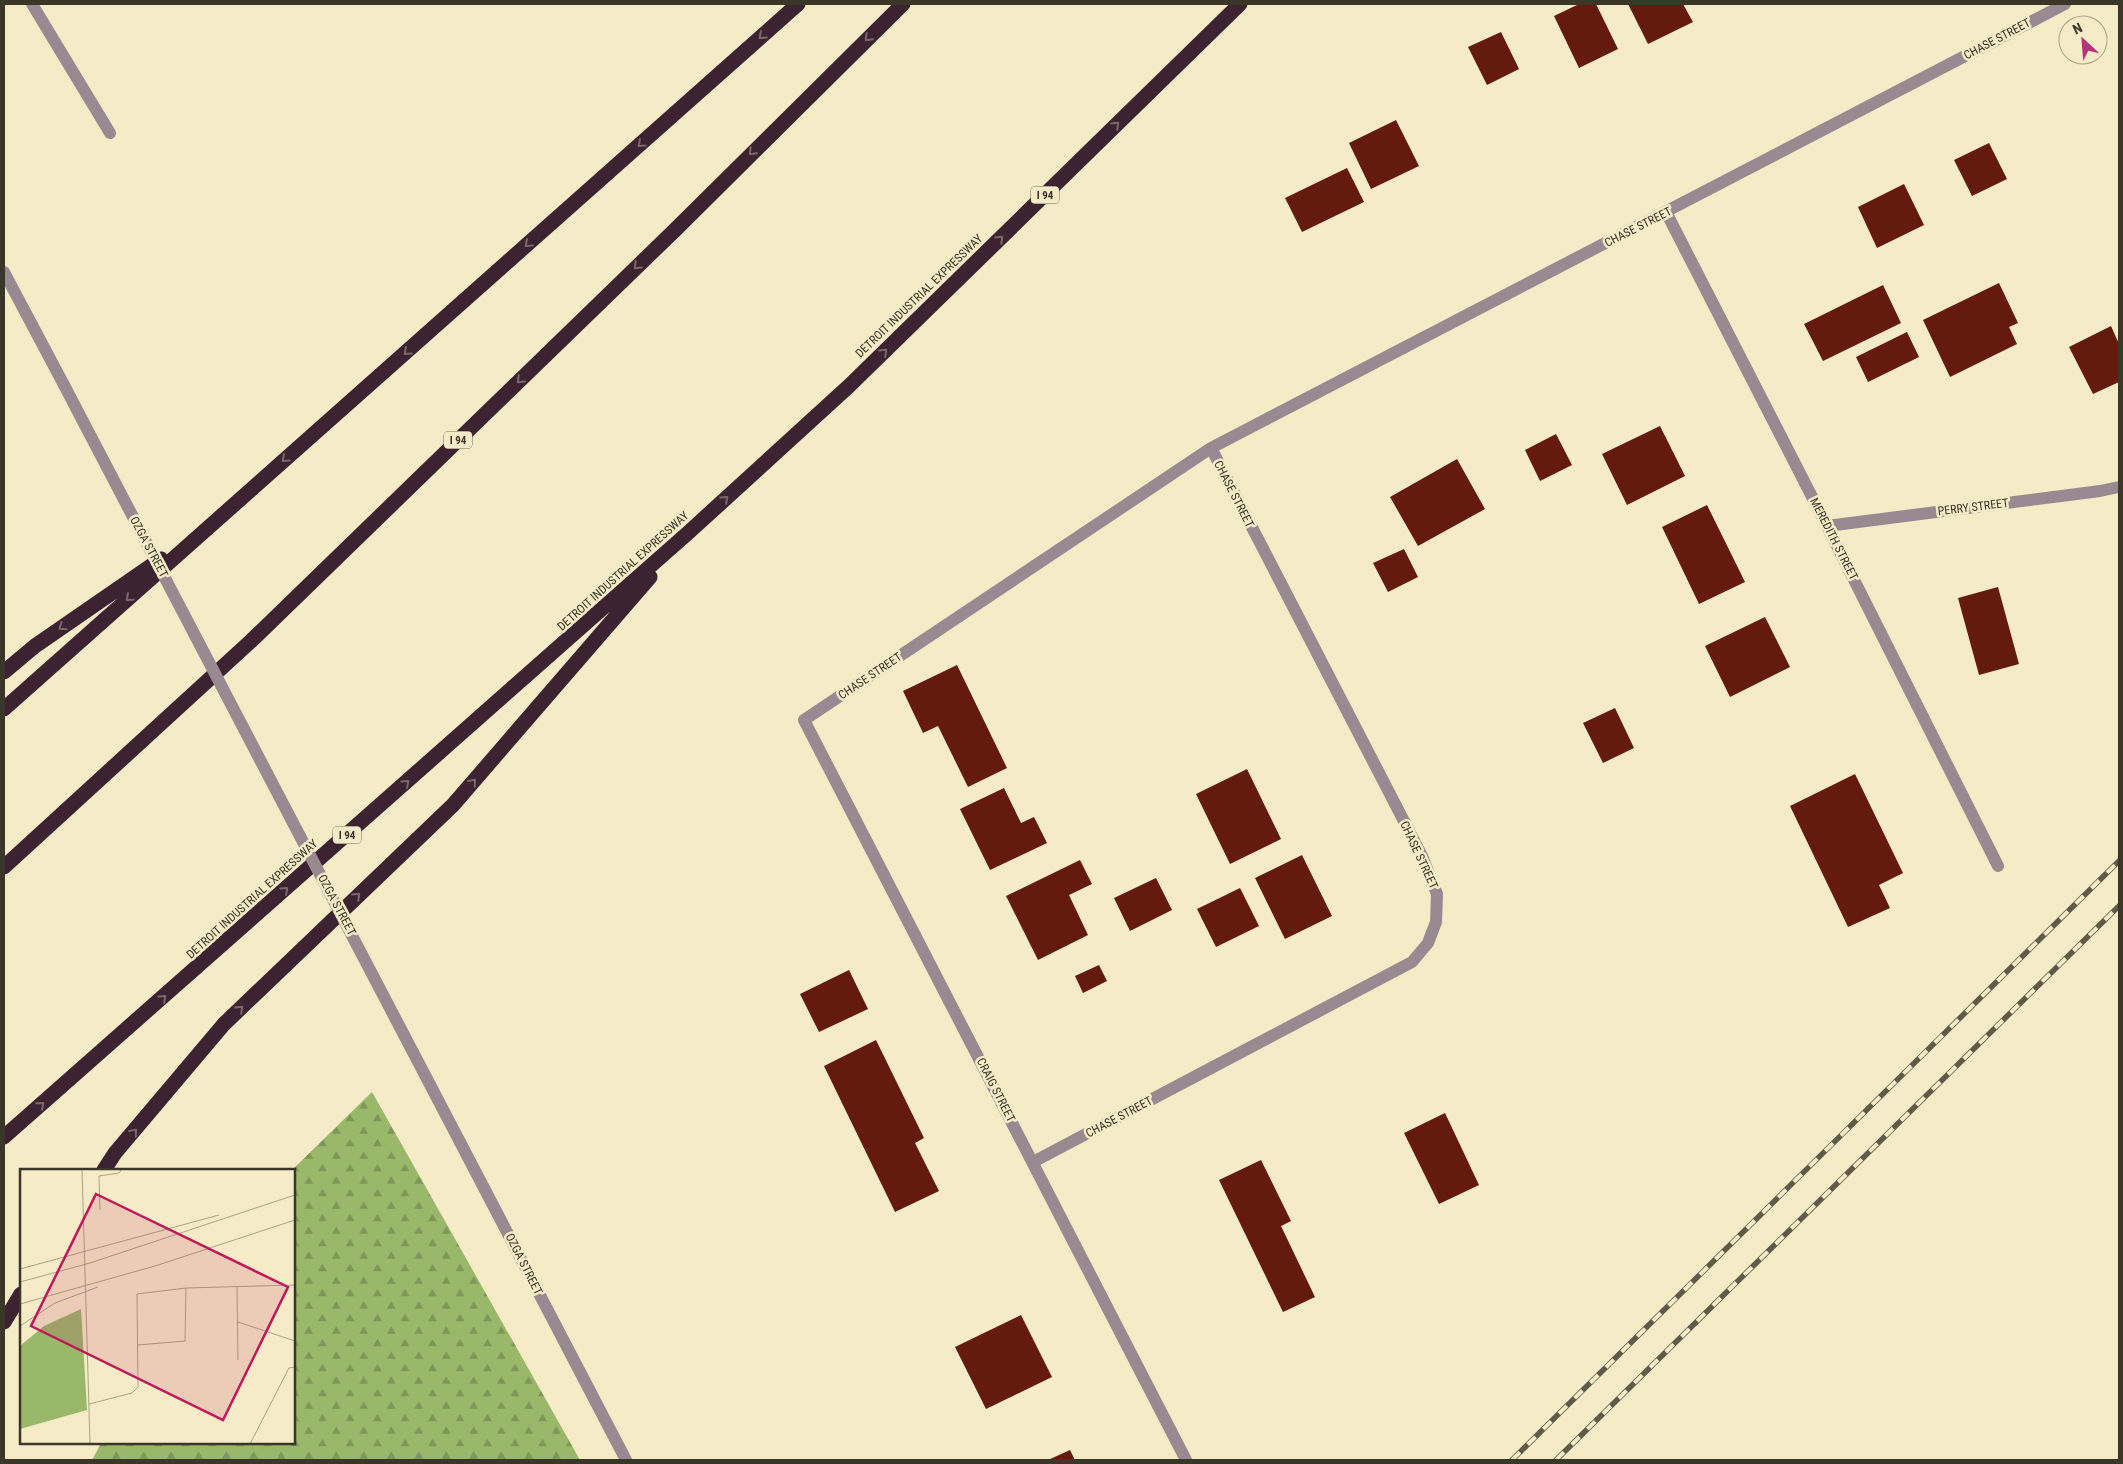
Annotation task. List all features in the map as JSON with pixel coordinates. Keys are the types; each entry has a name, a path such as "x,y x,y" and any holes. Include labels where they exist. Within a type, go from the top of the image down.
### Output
{"highway":[{"path":"4,709 798,4"},
{"name":"I 94","path":"4,867 251,641 676,229 902,4"},
{"name":"DETROIT INDUSTRIAL EXPRESSWAY","path":"4,1137 689,532 849,386 1240,4"},
{"path":"4,672 35,646 218,520"},
{"path":"105,1169 224,1024 453,805 689,532"},
{"path":"4,1322 20,1296"}],"street":[{"path":"32,4 110,133"},
{"name":"CHASE STREET","path":"804,720 1211,448 2065,4"},
{"name":"MEREDITH STREET","path":"1666,212 1998,866"},
{"name":"OZGA STREET","path":"4,272 626,1460"},
{"name":"CHASE STREET","path":"1033,1162 1412,962 1428,943 1436,922 1437,894 1422,856 1211,448"},
{"name":"PERRY STREET","path":"1827,526 2100,492 2119,487"},
{"name":"CRAIG STREET","path":"804,720 1186,1460"}],"green space":[{"path":"372,1092 580,1460 92,1460 100,1444 295,1444 295,1169 293,1169"}],"building":[{"path":"1579,4 1596,4 1618,49 1579,68 1554,16"},
{"path":"1628,4 1683,4 1693,22 1648,44"},
{"path":"1501,32 1519,69 1487,85 1468,47"},
{"path":"1396,120 1419,166 1371,189 1349,143"},
{"path":"1989,143 2007,179 1972,196 1954,160"},
{"path":"1347,168 1364,202 1302,232 1285,198"},
{"path":"1904,184 1924,225 1877,248 1858,207"},
{"path":"1999,283 2018,323 2009,327 2017,344 1950,377 1923,320"},
{"path":"1883,285 1901,323 1823,361 1804,324"},
{"path":"2111,326 2119,344 2119,382 2093,394 2069,347"},
{"path":"1907,332 1919,357 1868,382 1856,357"},
{"path":"1660,426 1685,476 1627,505 1602,454"},
{"path":"1556,434 1572,465 1540,481 1525,450"},
{"path":"1457,459 1485,509 1418,546 1390,497"},
{"path":"1707,505 1745,582 1699,604 1662,527"},
{"path":"1404,549 1418,577 1388,592 1373,563"},
{"path":"1998,587 2019,664 1979,675 1958,598"},
{"path":"1765,617 1790,667 1730,697 1705,646"},
{"path":"957,665 1007,768 968,787 938,726 923,733 903,691"},
{"path":"1615,708 1634,748 1603,763 1583,723"},
{"path":"1247,769 1281,839 1230,864 1196,794"},
{"path":"1855,774 1903,873 1879,885 1890,908 1848,927 1790,806"},
{"path":"1004,788 1021,823 1034,817 1047,843 990,870 960,809"},
{"path":"1302,855 1332,916 1285,939 1255,878"},
{"path":"1080,860 1092,884 1069,895 1088,935 1038,960 1006,896"},
{"path":"1156,878 1172,910 1130,931 1114,898"},
{"path":"1240,888 1259,926 1216,947 1197,909"},
{"path":"1099,965 1107,981 1083,993 1075,976"},
{"path":"849,970 868,1009 819,1032 800,994"},
{"path":"876,1040 924,1138 915,1143 939,1191 895,1212 824,1066"},
{"path":"1445,1113 1479,1185 1439,1204 1404,1133"},
{"path":"1261,1160 1291,1221 1281,1226 1315,1297 1283,1312 1219,1180"},
{"path":"1021,1315 1052,1377 986,1409 955,1347"},
{"path":"1070,1450 1075,1460 1048,1460"}],"railway":[{"path":"1512,1460 2119,861"},
{"path":"1556,1460 2119,906"}]}
